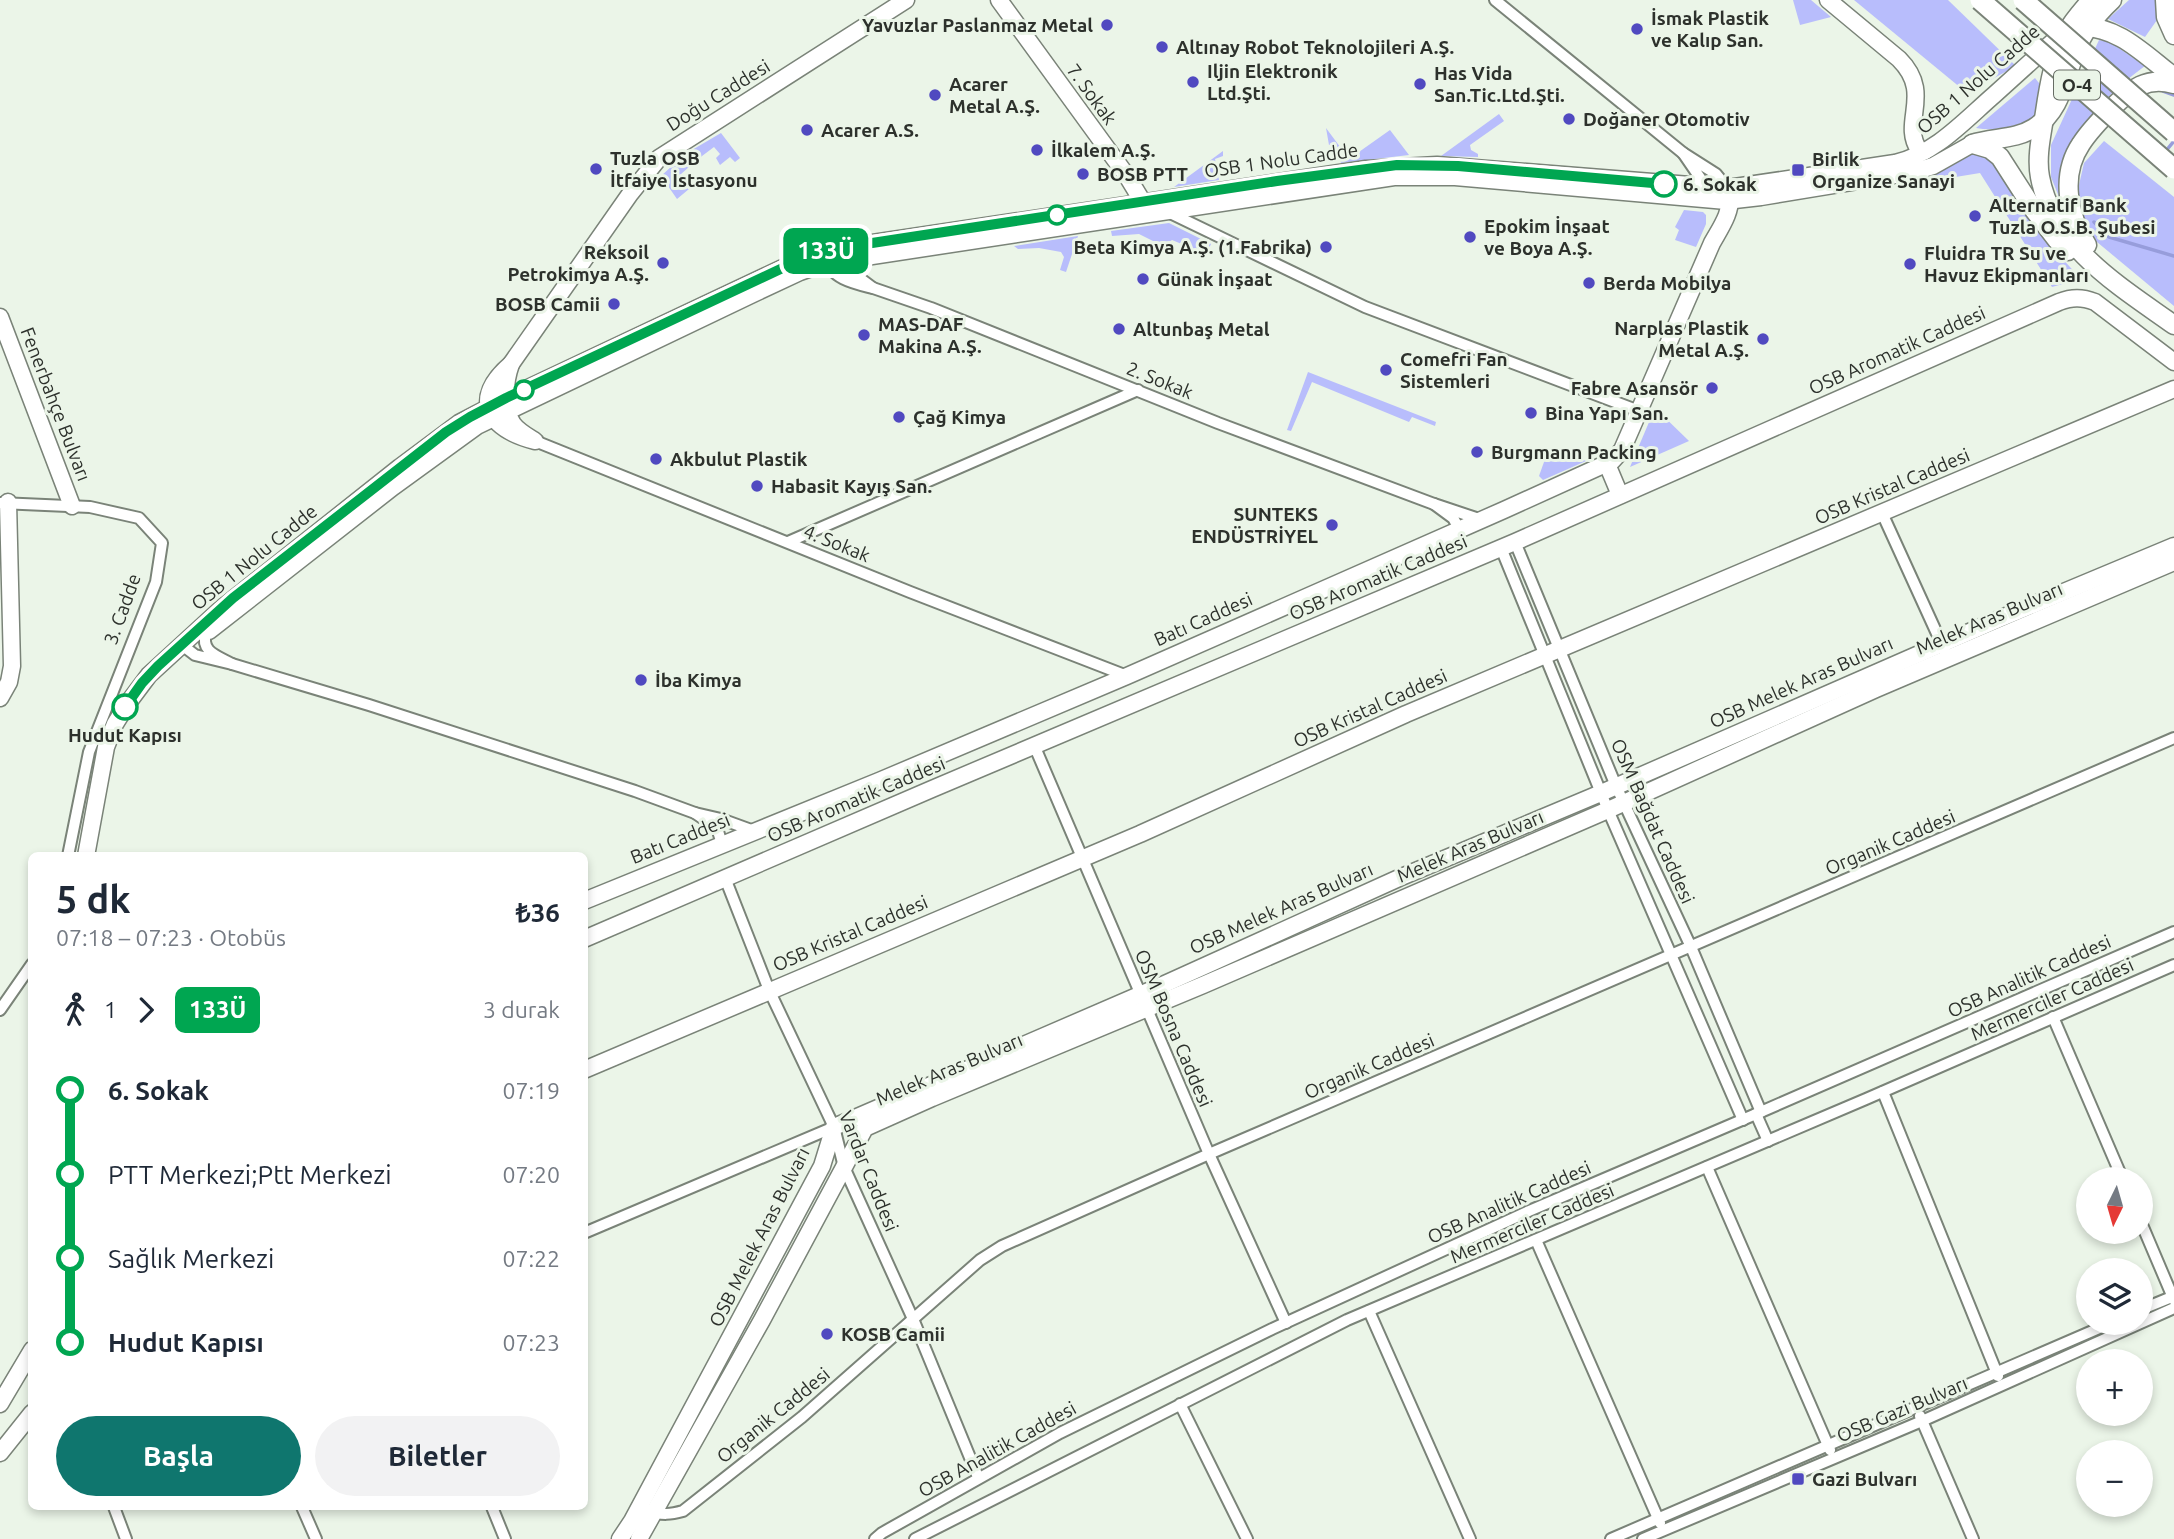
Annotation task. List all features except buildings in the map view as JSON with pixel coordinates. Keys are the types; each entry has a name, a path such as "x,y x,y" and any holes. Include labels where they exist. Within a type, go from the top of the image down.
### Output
{"highway":[{"name":"O-4","path":"1980,0 2174,169"},
{"name":"O-4","path":"2023,0 2174,132"}],"main road":[{"path":"2091,0 2069,27 2054,66 2044,120 2040,176 2052,210 2079,250 2118,284 2174,325"},
{"name":"OSB 1 Nolu Cadde","path":"1972,144 1984,140 2008,139 2034,128 2044,120 2061,95 2075,52 2089,26 2112,0"},
{"path":"2165,0 2166,17 2174,35"},
{"path":"2069,27 2089,26 2114,33 2174,78"},
{"path":"2118,284 2087,244 2072,216 2069,185 2074,159 2080,145 2100,120 2128,92 2140,84 2152,81 2174,84"},
{"path":"1972,144 1990,149 2000,157 2034,210 2057,240 2078,261 2118,284"}],"street":[{"name":"Doğu Caddesi","path":"490,413 488,400 500,374 511,364 630,194 659,158 906,0"},
{"name":"7. Sokak","path":"999,0 1155,206"},
{"path":"1495,0 1683,153 1716,174 1720,194"},
{"path":"1828,0 1909,70 1916,91 1913,125 1904,167"},
{"name":"OSB 1 Nolu Cadde","path":"1904,167 1962,124 2069,27"},
{"path":"1913,125 1915,144 1925,151"},
{"name":"OSB 1 Nolu Cadde","path":"182,645 233,598 459,423 507,405 779,268 806,257 829,256 1155,206 1193,206 1368,180 1422,176 1720,194 1751,186 1904,167 1933,166 1972,144"},
{"path":"1683,153 1720,194"},
{"name":"OSB 1 Nolu Cadde","path":"829,256 850,259 1340,172 1411,165 1502,169 1720,194"},
{"name":"Batı Caddesi","path":"588,899 1127,676 1607,464 1622,450 1712,243 1719,214 1720,194"},
{"path":"1155,206 1366,307 1639,411"},
{"path":"1193,206 1201,228"},
{"name":"2. Sokak","path":"829,256 830,269 842,277 931,308 1218,423 1482,520"},
{"name":"2. Sokak","path":"850,259 853,273 873,288"},
{"name":"OSB Aromatik Caddesi","path":"588,937 1508,545 2070,298 2084,298 2095,302 2174,362"},
{"name":"Fenerbahçe Bulvarı","path":"0,317 72,506"},
{"name":"Doğu Caddesi","path":"507,405 506,382 511,364"},
{"name":"OSB Kristal Caddesi","path":"588,1068 1082,858 1406,714 2174,389"},
{"path":"788,542 1138,390"},
{"path":"507,405 516,428 535,441"},
{"name":"OSB 1 Nolu Cadde","path":"182,645 206,633 490,413"},
{"path":"490,413 498,425 511,433 535,441"},
{"name":"4. Sokak","path":"535,441 1127,676"},
{"path":"1607,464 1620,495"},
{"path":"0,698 12,666 4,503"},
{"name":"3. Cadde","path":"4,503 72,506 139,517 162,543 156,582 89,752 69,852"},
{"name":"2. Sokak","path":"1434,504 1453,518 1460,530"},
{"path":"1882,513 1945,651"},
{"name":"OSM Bağdat Caddesi","path":"1508,545 1553,653 1691,947 1768,1141"},
{"name":"OSB Melek Aras Bulvarı","path":"620,1539 648,1508 710,1378 822,1166 834,1127 1143,1001 1399,878 1945,651 2174,546"},
{"name":"Melek Aras Bulvarı","path":"639,1539 648,1508 726,1385 865,1129 1143,1001 1608,810 1945,651 2174,562"},
{"path":"206,633 204,643 207,649 232,664"},
{"path":"87,852 106,747 115,724 135,692 158,666 182,645 195,655 369,705 754,831"},
{"name":"OSM Bağdat Caddesi","path":"1553,653 1601,793 1743,1119"},
{"name":"Organik Caddesi","path":"648,1508 670,1514 683,1511 802,1417 980,1260 1002,1246 2174,738"},
{"name":"OSM Bosna Caddesi","path":"1034,745 1209,1154 1286,1323"},
{"path":"84,772 96,755 106,747"},
{"path":"695,813 716,828 722,844"},
{"name":"Vardar Caddesi","path":"725,878 769,990 834,1127 844,1167 913,1320 978,1477"},
{"name":"OSB Analitik Caddesi","path":"875,1539 978,1477 1060,1433 1286,1323 1529,1210 2174,932"},
{"name":"Mermerciler Caddesi","path":"915,1539 1369,1311 2174,965"},
{"path":"0,1010 28,970"},
{"path":"2053,1017 2117,1167"},
{"path":"1883,1092 2002,1385"},
{"path":"588,1231 834,1127"},
{"path":"1707,1167 1833,1457"},
{"path":"1536,1240 1664,1530"},
{"path":"2151,1244 2174,1297 2153,1305"},
{"name":"OSB Gazi Bulvarı","path":"1643,1539 1922,1421 2174,1308"},
{"path":"1369,1311 1470,1539"},
{"name":"OSB Gazi Bulvarı","path":"1611,1539 2084,1335"},
{"path":"0,1404 28,1357"},
{"path":"710,1378 726,1385"},
{"path":"1180,1404 1247,1539"},
{"path":"1916,1409 1973,1539"},
{"path":"0,1453 28,1418"},
{"path":"115,1510 127,1539"},
{"path":"303,1510 316,1539"},
{"path":"493,1510 505,1539"}],"shaded area":[{"path":"1793,0 1811,0 1831,17 1800,25"},
{"path":"1854,0 1948,0 2016,66 1967,93"},
{"path":"2129,0 2158,0 2157,20 2145,37 2108,19"},
{"path":"2099,40 2110,42 2145,66 2087,120 2069,146 2060,173 2059,197 2051,177 2051,145"},
{"path":"2035,78 2043,88 2037,117 2007,127 1976,128"},
{"path":"1499,114 1504,121 1470,145 1478,157 1441,156"},
{"path":"1326,128 1349,159 1390,130 1409,155 1341,163 1336,145 1329,145"},
{"path":"721,133 740,158 735,162 730,157 720,165 716,158 720,154 714,147 698,159 692,150"},
{"path":"2104,141 2174,197 2174,306 2091,237 2079,215 2079,185 2084,163"},
{"path":"1223,151 1223,156 1215,159 1219,180 1174,187"},
{"path":"1970,152 1978,152 1991,159 2047,242 2081,279 2052,287 1980,173 1925,182 1924,177"},
{"path":"683,156 689,167 673,181 678,188 684,183 689,189 677,199 661,176"},
{"path":"1684,210 1703,212 1706,215 1706,224 1696,247 1675,240 1679,230 1675,227"},
{"path":"1169,223 1211,244 1206,254 1172,240 1163,246 1139,234 1112,236 1111,231"},
{"path":"1078,236 1066,272 1060,270 1064,257 1061,252 1039,248 1018,249 1014,246"},
{"path":"1308,372 1436,422 1435,426 1412,417 1409,422 1312,382 1291,431 1287,430"},
{"path":"1655,408 1689,441 1630,467"},
{"path":"1549,448 1586,461 1543,480 1539,476"}],"waterway":[{"path":"2163,91 2174,95"},
{"path":"2165,152 2174,141"},
{"path":"2094,222 2109,237 2174,256"}],"bus line":[{"name":"133Ü","path":"125,707 158,666 221,609 459,423 506,398 806,257 846,247 1397,165 1502,169 1664,184"}],"place":[{"name":"Yavuzlar Paslanmaz Metal","path":"1107,25"},
{"name":"İsmak Plastik ve Kalıp San.","path":"1637,29"},
{"name":"Altınay Robot Teknolojileri A.Ş.","path":"1162,47"},
{"name":"Iljin Elektronik Ltd.Şti.","path":"1193,82"},
{"name":"Has Vida San.Tic.Ltd.Şti.","path":"1420,84"},
{"name":"Acarer Metal A.Ş.","path":"935,95"},
{"name":"Doğaner Otomotiv","path":"1569,119"},
{"name":"Acarer A.S.","path":"807,130"},
{"name":"İlkalem A.Ş.","path":"1037,150"},
{"name":"Tuzla OSB İtfaiye İstasyonu","path":"596,169"},
{"name":"Birlik Organize Sanayi","path":"1798,170"},
{"name":"BOSB PTT","path":"1083,174"},
{"name":"6. Sokak","path":"1664,184"},
{"name":"Alternatif Bank Tuzla O.S.B. Şubesi","path":"1975,216"},
{"name":"Epokim İnşaat ve Boya A.Ş.","path":"1470,237"},
{"name":"Beta Kimya A.Ş. (1.Fabrika)","path":"1326,247"},
{"name":"Reksoil Petrokimya A.Ş.","path":"663,263"},
{"name":"Fluidra TR Su ve Havuz Ekipmanları","path":"1910,264"},
{"name":"Günak İnşaat","path":"1143,279"},
{"name":"Berda Mobilya","path":"1589,283"},
{"name":"BOSB Camii","path":"614,304"},
{"name":"Altunbaş Metal","path":"1119,329"},
{"name":"MAS-DAF Makina A.Ş.","path":"864,335"},
{"name":"Narplas Plastik Metal A.Ş.","path":"1763,339"},
{"name":"Comefri Fan Sistemleri","path":"1386,370"},
{"name":"Fabre Asansör","path":"1712,388"},
{"name":"Bina Yapı San.","path":"1531,413"},
{"name":"Çağ Kimya","path":"899,417"},
{"name":"Burgmann Packing","path":"1477,452"},
{"name":"Akbulut Plastik","path":"656,459"},
{"name":"Habasit Kayış San.","path":"757,486"},
{"name":"SUNTEKS ENDÜSTRİYEL","path":"1332,525"},
{"name":"İba Kimya","path":"641,680"},
{"name":"Hudut Kapısı","path":"125,707"},
{"name":"KOSB Camii","path":"827,1334"},
{"name":"Gazi Bulvarı","path":"1798,1479"}]}
